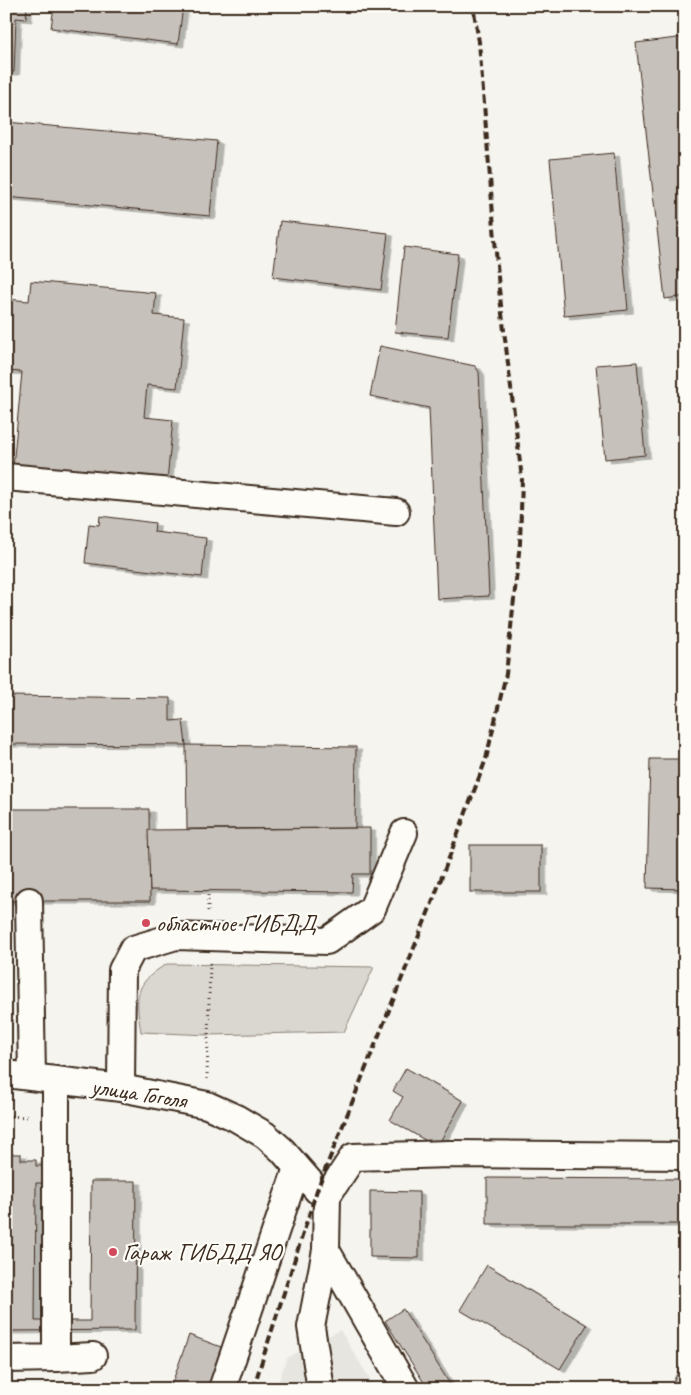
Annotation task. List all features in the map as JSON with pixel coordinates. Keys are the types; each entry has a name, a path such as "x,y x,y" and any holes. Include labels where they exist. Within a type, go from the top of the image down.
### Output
{"street":[{"path":"6,477 396,512"},
{"path":"121,1088 122,970 133,949 176,936 326,941 372,910 404,833"},
{"path":"29,901 44,1079 56,1358"},
{"name":"улица Гоголя","path":"6,1074 121,1088 207,1105 236,1118 265,1136 317,1190 327,1196"},
{"path":"321,1389 311,1327 326,1250 327,1196 353,1157 448,1154 685,1156"},
{"path":"222,1389 297,1168"},
{"path":"326,1250 406,1389"},
{"path":"6,1360 93,1356"}],"path":[{"path":"207,1105 210,965"}],"shaded area":[{"path":"167,964 374,967 344,1032 208,1035 141,1032 138,1009 139,992 148,978"},
{"path":"340,1330 376,1389 276,1389 287,1358"}],"building":[{"path":"6,6 27,6 26,19 16,18 14,72 6,72"},
{"path":"54,6 183,6 178,44 51,28"},
{"path":"685,37 685,296 665,299 636,43"},
{"path":"6,122 217,141 210,216 6,197"},
{"path":"614,153 628,310 564,316 550,159"},
{"path":"280,221 388,233 381,290 273,277"},
{"path":"404,247 458,254 448,337 395,332"},
{"path":"31,281 156,293 154,315 184,318 177,388 147,385 144,417 173,420 167,481 13,467 22,372 6,371 6,299 29,301"},
{"path":"380,346 475,366 479,372 489,596 437,599 429,408 370,396"},
{"path":"637,362 645,455 605,459 596,365"},
{"path":"100,516 155,523 154,532 206,538 202,577 85,563 89,524 99,525"},
{"path":"6,696 170,698 170,721 183,720 186,745 6,744"},
{"path":"186,745 356,747 355,828 187,829"},
{"path":"650,759 685,759 685,889 647,888"},
{"path":"6,809 149,809 150,901 6,901"},
{"path":"370,828 370,874 353,874 352,892 150,890 148,830"},
{"path":"470,845 541,845 541,892 470,892"},
{"path":"406,1068 463,1101 437,1147 390,1120 403,1097 393,1091"},
{"name":"Гараж ГИБДД ЯО","path":"6,1154 21,1154 21,1160 36,1160 36,1166 52,1166 52,1183 36,1183 35,1321 90,1321 91,1181 136,1181 135,1330 6,1331"},
{"path":"487,1178 685,1179 685,1224 487,1224"},
{"path":"370,1191 419,1192 419,1258 370,1257"},
{"path":"487,1265 587,1325 560,1369 460,1310"},
{"path":"403,1309 453,1389 428,1389 385,1321"},
{"path":"189,1335 229,1350 215,1389 170,1389"},
{"path":"685,1356 685,1389 670,1389"}],"railway":[{"path":"253,1389 317,1190 432,903 486,759 506,674 520,543 522,479 499,289 479,42 473,6"}],"place":[{"name":"областное ГИБДД","path":"146,923"},
{"name":"Гараж ГИБДД ЯО","path":"113,1252"}]}
